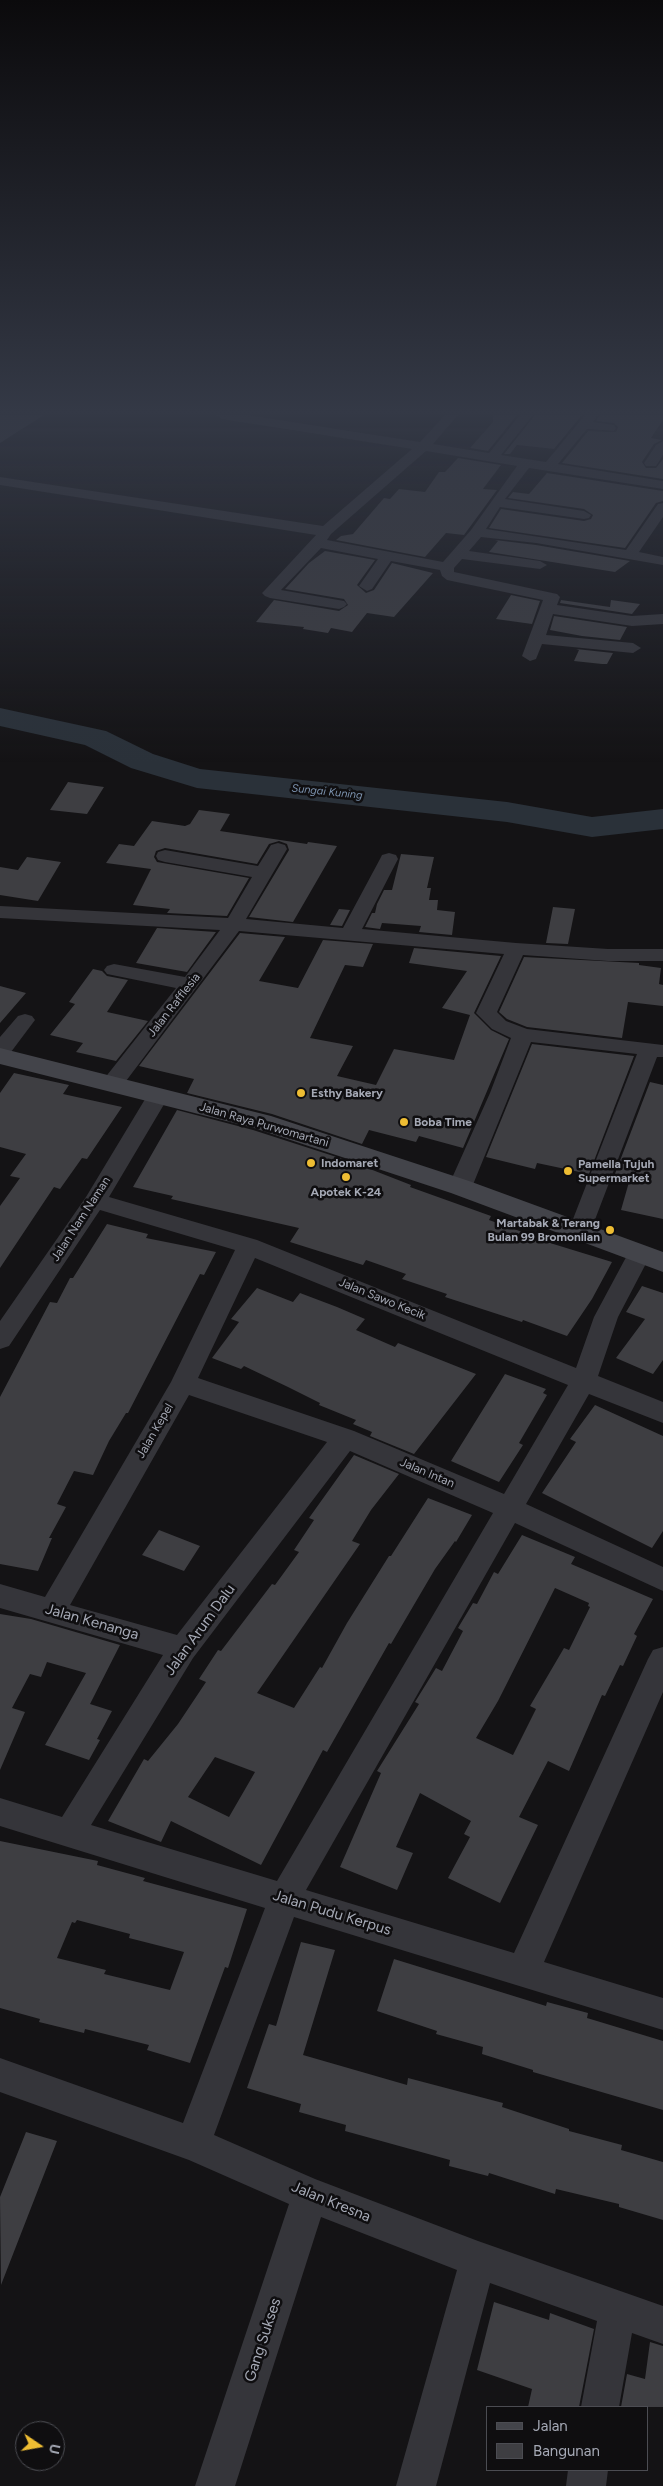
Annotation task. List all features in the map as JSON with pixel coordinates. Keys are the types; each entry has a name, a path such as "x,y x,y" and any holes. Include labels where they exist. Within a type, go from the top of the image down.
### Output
{"street":[{"path":"306,531 386,557 447,567"},
{"path":"329,531 270,593 339,604"},
{"path":"630,555 645,531"},
{"path":"530,656 550,609 552,596 452,577 447,573 447,567 477,532 663,560"},
{"path":"460,554 540,565"},
{"path":"367,586 386,557"},
{"path":"550,609 632,621 663,619"},
{"path":"538,639 632,648"},
{"name":"Jalan Rafflesia","path":"112,1084 234,924 278,849"},
{"path":"165,856 264,872"},
{"path":"350,933 389,859"},
{"path":"0,912 234,924 516,949 608,955 663,955"},
{"path":"516,949 486,1013 499,1025 522,1035 656,1051 580,1232"},
{"path":"114,970 189,984"},
{"path":"0,1051 25,1020"},
{"path":"460,1187 501,1093 522,1035"},
{"name":"Jalan Raya Purwomartani","path":"0,1056 262,1122 460,1187 663,1262"},
{"name":"Jalan Nam Naman","path":"0,1340 95,1201 158,1096"},
{"name":"Jalan Sawo Kecik","path":"95,1201 249,1246 663,1413"},
{"name":"Jalan Kepel","path":"52,1611 183,1383 249,1246"},
{"path":"193,2144 284,1898 584,1380 606,1317 639,1254"},
{"name":"Jalan Intan","path":"183,1383 345,1438 509,1508 663,1580"},
{"name":"Jalan Arum Dalu","path":"69,1833 183,1649 345,1438"},
{"name":"Jalan Kenanga","path":"0,1596 183,1649"},
{"path":"523,1971 663,1659"},
{"name":"Jalan Pudu Kerpus","path":"0,1812 663,2014"},
{"name":"Jalan Kresna","path":"0,2075 193,2144 310,2195 478,2260 663,2325"},
{"name":"Gang Sukses","path":"215,2486 310,2195"},
{"path":"416,2486 478,2260"},
{"path":"600,2406 618,2308"},
{"path":"586,2486 588,2471"}],"building":[{"path":"356,531 467,531 464,535 446,533 425,557 336,540 341,536 353,534"},
{"path":"509,531 637,531 625,548"},
{"path":"495,540 630,561 615,572 489,552 498,541"},
{"path":"325,551 375,560 357,585 366,593 374,590 392,563 433,573 394,617 367,613 352,632 331,628 328,633 303,629 304,627 256,622 274,600 339,611 348,605 344,599 285,589 309,563"},
{"path":"511,595 540,601 532,624 496,619"},
{"path":"561,600 610,607 611,600 640,604 632,614 560,603"},
{"path":"554,616 627,627 620,640 582,636 550,630"},
{"path":"576,649 613,653 607,664 574,661 579,650"},
{"path":"68,782 104,787 87,814 50,810"},
{"path":"199,810 230,814 220,831 307,844 308,842 337,846 293,922 249,917 289,850 287,844 279,841 269,844 257,864 165,848 156,851 154,857 157,862 249,878 227,916 167,913 170,909 133,905 151,869 106,863 119,844 134,846 152,821 185,826 190,824"},
{"path":"401,854 434,857 427,888 431,888 429,900 438,900 437,910 455,912 452,935 419,932 421,926 382,923 380,929 365,927 372,913 375,913 384,890 392,890"},
{"path":"27,857 61,862 38,901 0,895 0,867 18,870"},
{"path":"553,907 575,909 568,944 546,943"},
{"path":"339,909 350,910 342,926 330,925"},
{"path":"157,928 216,932 187,972 136,963"},
{"path":"240,933 285,937 259,981 298,988 323,940 373,944 363,967 345,965 310,1038 353,1046 337,1076 376,1085 394,1049 454,1060 470,1015 442,1008 467,971 409,963 414,948 501,956 474,1013 491,1030 509,1039 463,1148 419,1136 416,1142 369,1130 362,1144 272,1114 187,1093 194,1079 139,1066"},
{"path":"524,957 639,963 639,965 661,968 659,984 663,985 663,1006 628,1002 622,1038 527,1027 507,1019 499,1012"},
{"path":"93,969 102,971 107,976 128,980 107,1012 148,1021 116,1061 76,1052 83,1043 50,1035 75,1004 69,1002"},
{"path":"0,986 26,993 0,1023"},
{"path":"532,1044 634,1056 589,1174 537,1163 535,1169 486,1157"},
{"path":"14,1073 69,1085 63,1094 122,1107 87,1159 82,1158 60,1189 54,1187 0,1268 0,1206 20,1178 10,1176 26,1154 0,1147 0,1093"},
{"path":"650,1082 663,1085 663,1219 621,1210 629,1182 613,1179"},
{"path":"177,1110 253,1130 352,1162 411,1185 410,1187 491,1216 489,1220 525,1233 524,1235 612,1262 592,1299 567,1336 523,1320 522,1322 445,1297 447,1294 402,1279 406,1274 366,1260 363,1265 290,1242 299,1228 171,1199 173,1196 133,1187"},
{"path":"107,1224 148,1234 146,1238 216,1252 204,1275 200,1274 128,1413 126,1413 109,1441 93,1475 74,1471 57,1504 66,1507 49,1538 52,1538 38,1571 0,1564 0,1397 50,1302 57,1303 70,1278 73,1278"},
{"path":"642,1286 663,1293 663,1360 653,1374 616,1358 645,1319 626,1312"},
{"path":"257,1288 293,1302 300,1293 337,1307 365,1319 356,1330 395,1347 398,1343 476,1374 414,1454 370,1436 372,1432 353,1424 356,1420 319,1405 320,1403 244,1366 241,1369 212,1358 239,1322 231,1319"},
{"path":"505,1374 546,1389 543,1393 547,1395 519,1443 523,1445 499,1482 451,1461"},
{"path":"595,1405 663,1436 663,1531 652,1548 542,1493 576,1442 570,1439"},
{"path":"354,1455 399,1474 371,1510 352,1541 360,1544 257,1693 294,1708 320,1667 322,1668 347,1623 428,1498 472,1515 456,1542 435,1569 391,1644 389,1643 327,1752 323,1750 261,1865 171,1821 161,1842 108,1821 144,1759 148,1761 178,1724 206,1682 199,1679 218,1650 221,1651 272,1584 275,1585 299,1552 294,1550 314,1520 309,1518","holes":["215,1757 255,1772 229,1817 188,1797"]},
{"path":"159,1530 200,1546 184,1571 142,1555"},
{"path":"522,1535 575,1557 571,1564 653,1599 634,1634 637,1636 623,1666 620,1665 605,1696 602,1695 569,1771 548,1761 519,1817 538,1825 500,1903 448,1878 470,1837 464,1834 471,1821 420,1793 396,1847 413,1853 397,1890 340,1867 381,1773 377,1771 419,1704 415,1702 436,1668 442,1671 463,1631 458,1628 473,1603 477,1604 494,1572 498,1574","holes":["555,1588 589,1603 588,1606 590,1607 569,1650 564,1648 530,1706 536,1709 513,1755 476,1738 498,1701"]},
{"path":"0,1614 31,1619 120,1645 90,1704 112,1711 97,1739 100,1740 89,1760 45,1745 86,1673 47,1662 41,1677 30,1674 12,1708 25,1712 0,1770"},
{"path":"0,1841 98,1861 97,1865 145,1878 143,1881 247,1909 228,1968 225,1967 190,2063 147,2050 149,2045 85,2029 84,2033 39,2022 40,2019 0,2008","holes":["77,1920 130,1934 129,1938 184,1952 170,1990 104,1974 106,1970 57,1958 72,1922 75,1923"]},
{"path":"301,1942 335,1950 303,2055 407,2085 408,2078 503,2103 502,2107 569,2129 569,2131 622,2145 621,2150 663,2162 663,2220 619,2207 619,2204 556,2189 555,2194 489,2173 488,2176 449,2166 450,2160 345,2131 346,2125 299,2112 301,2104 247,2088 269,2024 276,2026"},
{"path":"394,1959 546,2006 547,2002 588,2013 587,2018 663,2041 663,2110 533,2072 533,2070 482,2054 483,2047 436,2034 437,2031 377,2011"},
{"path":"26,2132 57,2141 1,2285 0,2197"},
{"path":"494,2302 549,2320 550,2313 594,2329 579,2406 528,2406 532,2389 477,2370"},
{"path":"650,2342 663,2346 663,2407 621,2406 627,2374 645,2379"}],"waterway":[{"name":"Sungai Kuning","path":"0,717 95,738 142,761 197,778 327,791 429,805 507,812 592,827 663,819"}],"place":[{"name":"Esthy Bakery","path":"301,1093"},
{"name":"Boba Time","path":"404,1122"},
{"name":"Indomaret","path":"311,1163"},
{"name":"Pamella Tujuh Supermarket","path":"568,1171"},
{"name":"Apotek K-24","path":"346,1177"},
{"name":"Martabak & Terang Bulan 99 Bromonilan","path":"610,1230"}]}
